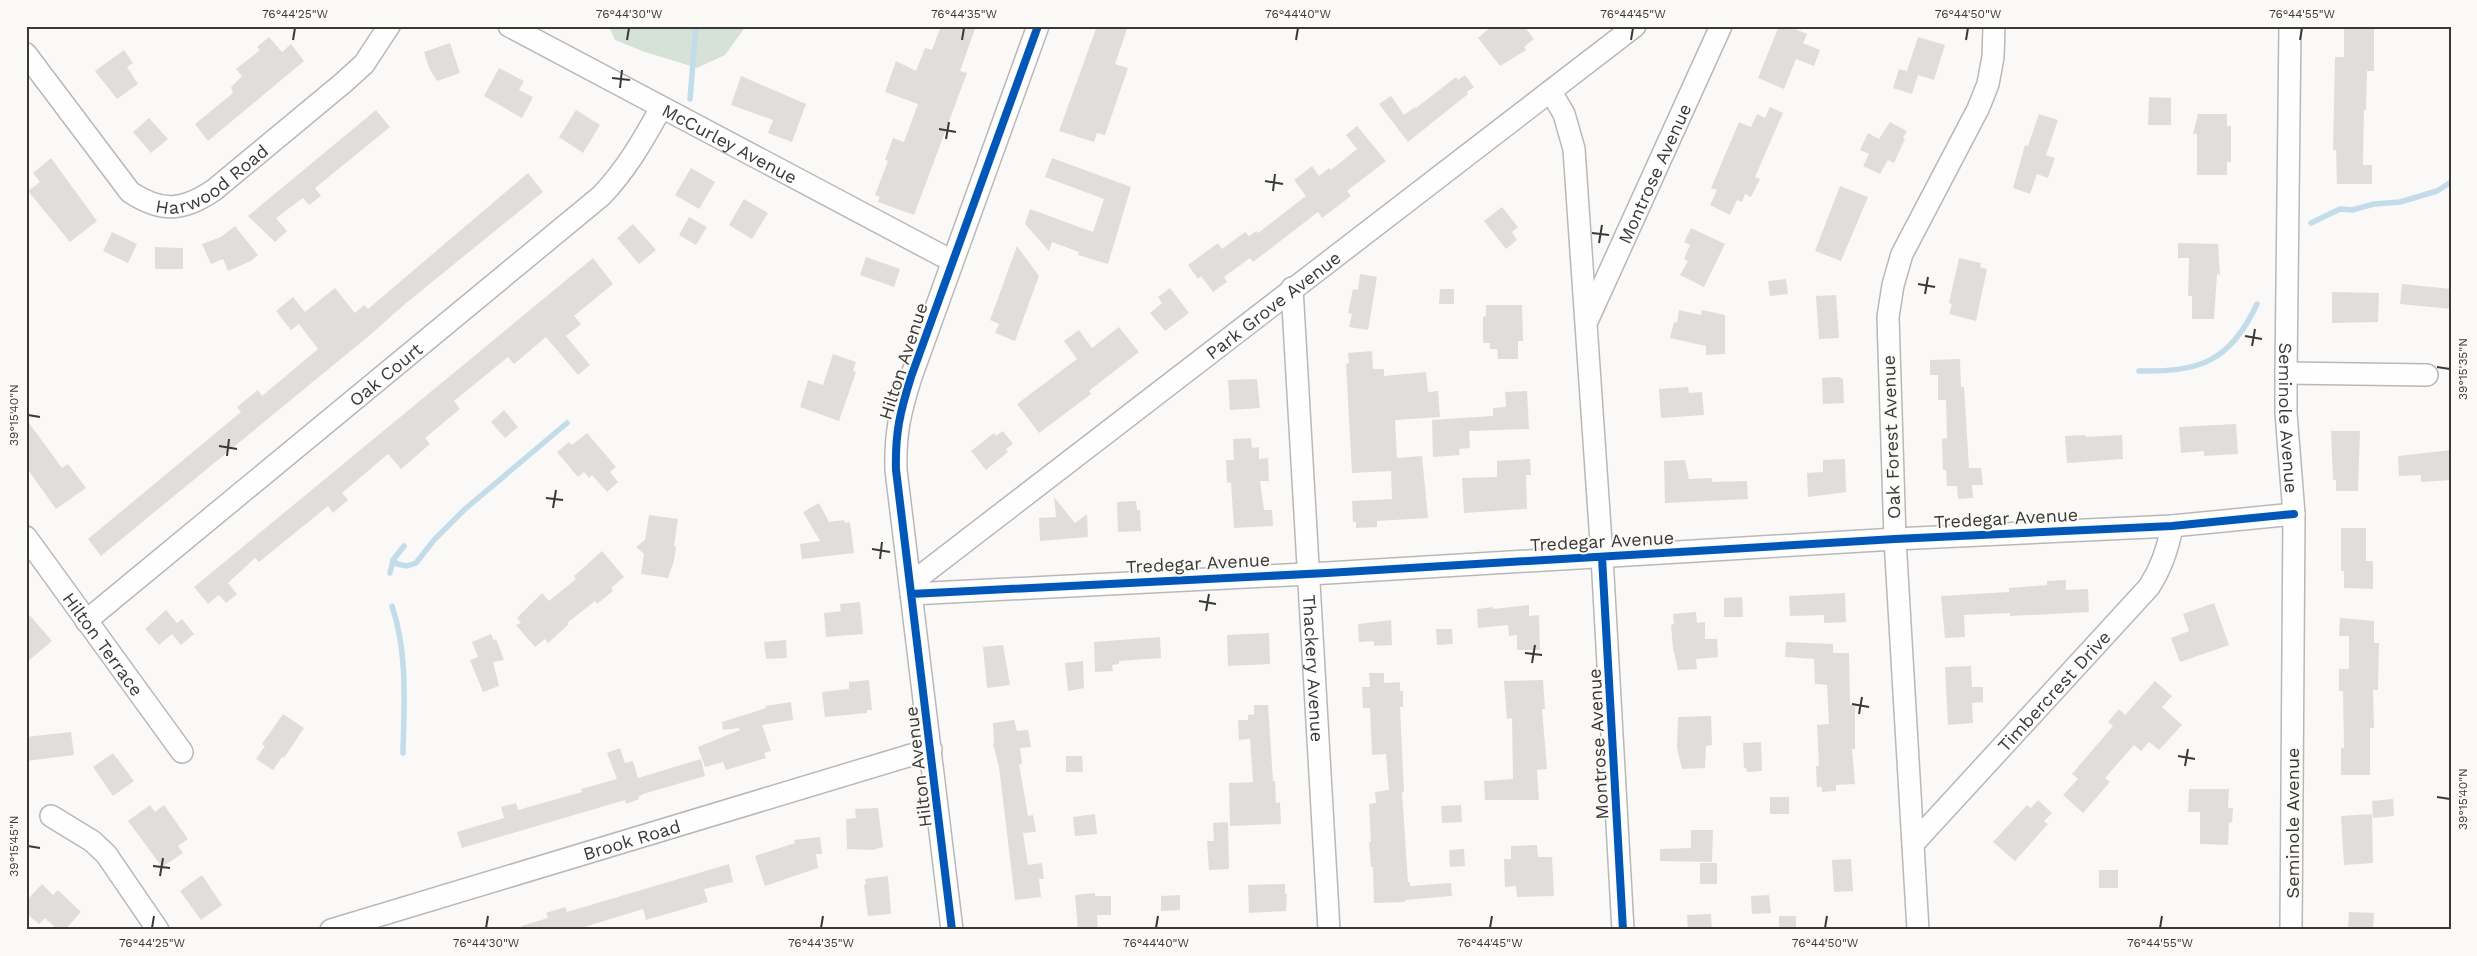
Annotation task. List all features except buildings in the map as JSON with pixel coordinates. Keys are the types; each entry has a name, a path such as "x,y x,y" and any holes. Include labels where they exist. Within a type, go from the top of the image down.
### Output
{"street":[{"name":"Harwood Road","path":"26,54 130,192 146,202 162,207 180,207 196,202 214,190 343,83 364,64 389,26"},
{"name":"McCurley Avenue","path":"509,26 952,261"},
{"name":"Hilton Avenue","path":"952,930 896,470 895,439 899,413 910,377 1038,26"},
{"name":"Park Grove Avenue","path":"910,589 1292,288 1552,92 1635,26"},
{"name":"Montrose Avenue","path":"1587,321 1721,26"},
{"name":"Oak Forest Avenue","path":"1918,930 1895,538 1888,317 1893,285 1902,254 1978,109 1988,84 1993,57 1994,26"},
{"name":"Seminole Avenue","path":"2290,26 2286,413 2294,514 2291,930"},
{"name":"Montrose Avenue","path":"1552,92 1564,114 1574,149 1602,557 1623,930"},
{"name":"Oak Court","path":"86,621 601,196 620,176 635,154 661,108"},
{"name":"Thackery Avenue","path":"1292,288 1329,930"},
{"path":"2286,373 2427,375"},
{"name":"Tredegar Avenue","path":"910,589 1308,573 1602,557 1895,538 2172,526 2294,514"},
{"name":"Timbercrest Drive","path":"1913,844 2149,587 2160,571 2167,554 2172,526"},
{"name":"Hilton Terrace","path":"26,537 182,752"},
{"name":"Brook Road","path":"331,930 931,749"},
{"path":"51,816 86,836 106,854 158,930"}],"shaded area":[{"path":"609,26 746,26 725,55 697,68 642,51 615,40"}],"waterway":[{"path":"690,99 696,26"},
{"path":"2311,223 2340,209 2352,210 2374,204 2400,202 2437,191 2451,182"},
{"path":"2139,371 2179,369 2196,366 2211,360 2236,339 2247,324 2257,304"},
{"path":"393,560 397,564 407,566 416,563 434,540 465,509 567,423"},
{"path":"390,573 393,560 404,546"},
{"path":"392,606 401,642 403,661 403,753"}],"cycle path":[{"path":"952,930 896,470 897,434 911,377 1038,26"},
{"path":"911,594 1327,573 1895,539 2172,526 2294,514"},
{"path":"1602,557 1623,930"}]}
